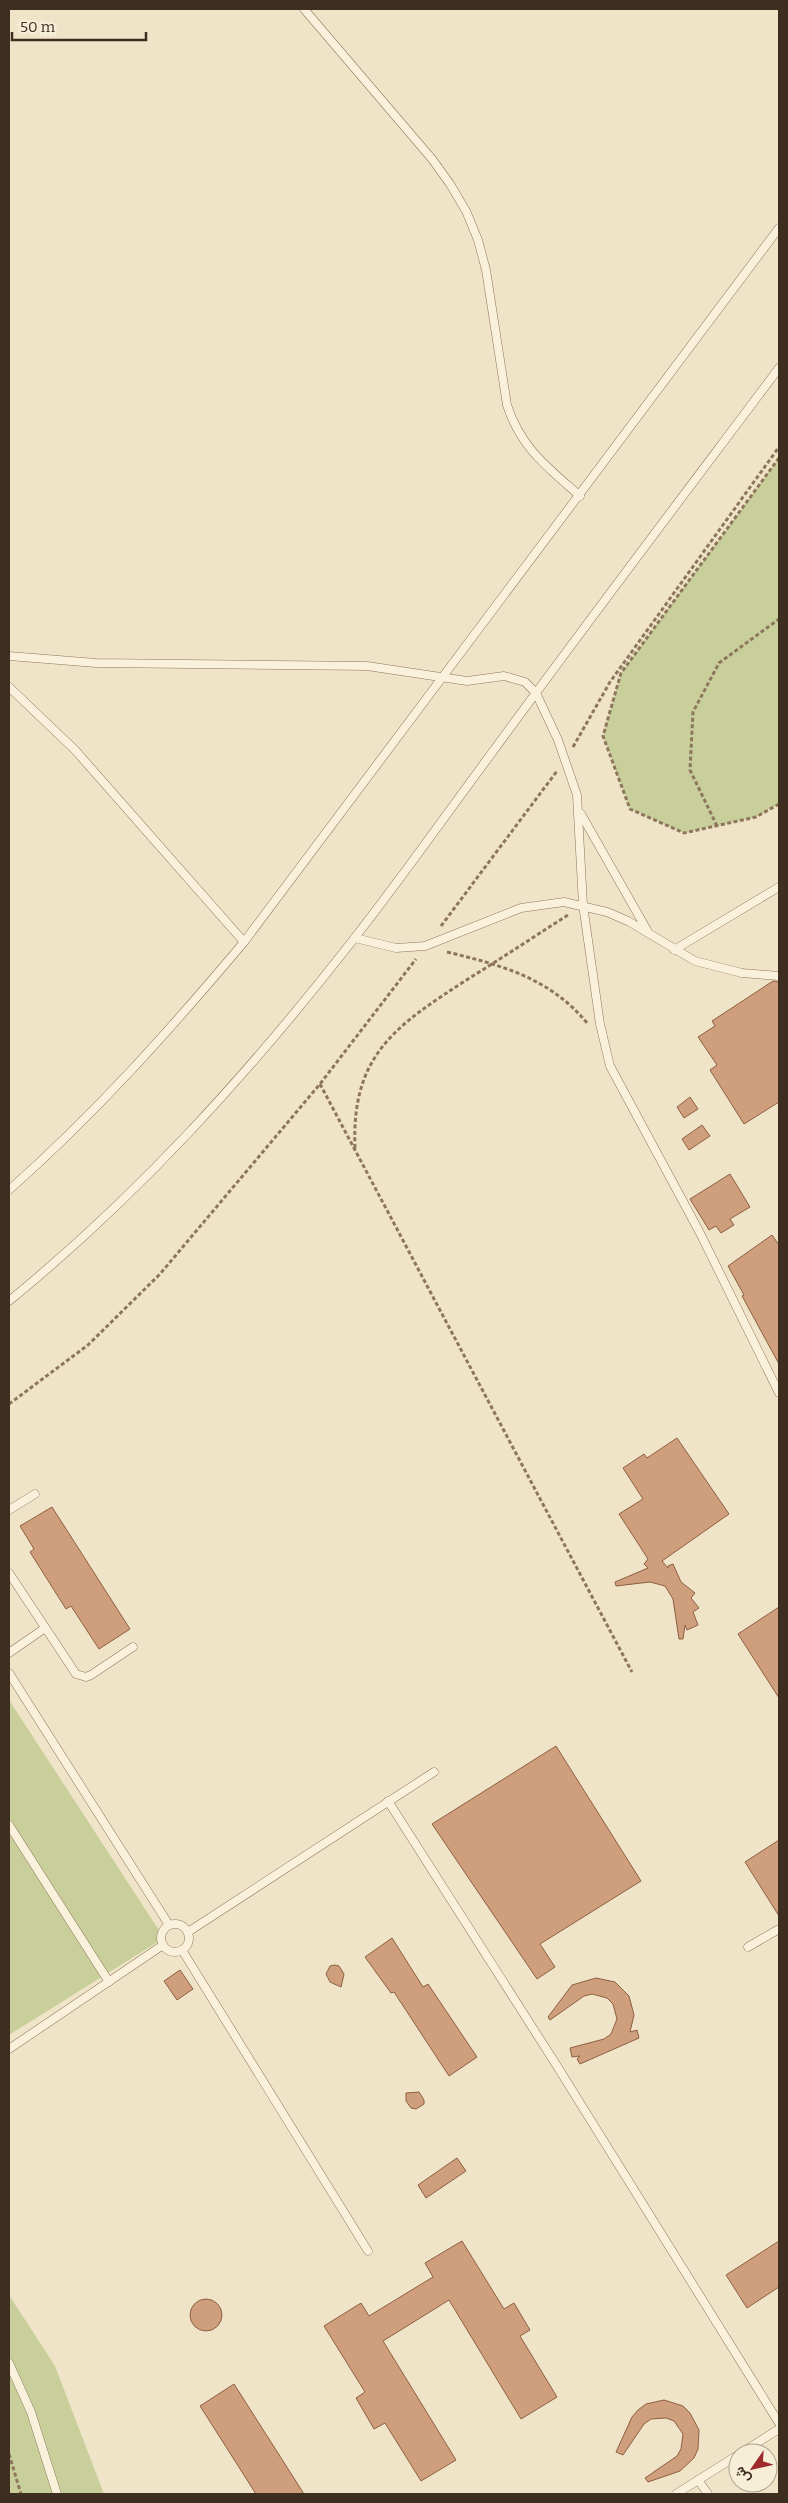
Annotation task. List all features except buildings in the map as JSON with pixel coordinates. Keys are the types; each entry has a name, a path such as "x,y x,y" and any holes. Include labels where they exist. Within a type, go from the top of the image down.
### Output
{"lane":[{"path":"304,9 432,159 450,184 466,212 478,240 486,270 507,405 512,423 532,454 580,496"},
{"path":"9,1190 49,1154 117,1086 182,1016 244,942 779,228"},
{"path":"9,1301 87,1235 162,1162 264,1049 355,938 779,368"},
{"path":"9,656 96,663 367,666 467,681 504,676 514,677 525,682 536,693 566,758 580,812 583,905 600,1024 610,1066 700,1233 779,1393"},
{"path":"9,687 75,750 244,942"},
{"path":"580,812 649,933"},
{"path":"674,950 779,887"},
{"path":"355,938 396,948 425,946 521,908 564,902 606,912 649,933 674,950 695,961 718,969 779,976"},
{"path":"9,1510 35,1494"},
{"path":"9,1573 72,1670 81,1676 91,1675 133,1647"},
{"path":"9,1653 45,1628"},
{"path":"9,1673 169,1925"},
{"path":"188,1932 434,1772"},
{"path":"388,1801 557,2066 779,2423"},
{"path":"9,1825 109,1982"},
{"path":"177,1924 183,1926 188,1932 189,1939 182,1950 175,1952 168,1950 163,1945 162,1934 169,1925 177,1924"},
{"path":"748,1947 779,1928"},
{"path":"9,2049 163,1945"},
{"path":"182,1950 368,2251"},
{"path":"9,2363 30,2412 49,2464 57,2494"},
{"path":"757,2443 779,2429"},
{"path":"676,2494 728,2461"},
{"path":"698,2480 708,2494"}],"path":[{"path":"779,458 621,673 603,736 630,809 684,833 756,817 779,804"},
{"path":"717,826 690,770 693,712 719,663 779,619"},
{"path":"355,1150 356,1108 366,1075 379,1050 407,1020 583,905"},
{"path":"425,946 493,963 526,975 542,983 570,1004 588,1024"},
{"path":"320,1084 632,1672"},
{"path":"9,2454 22,2494"}],"green space":[{"path":"779,458 779,804 756,817 684,833 630,809 603,736 621,673"},
{"path":"9,1700 164,1938 9,2035"},
{"path":"9,2295 55,2366 104,2494 9,2494"}]}
